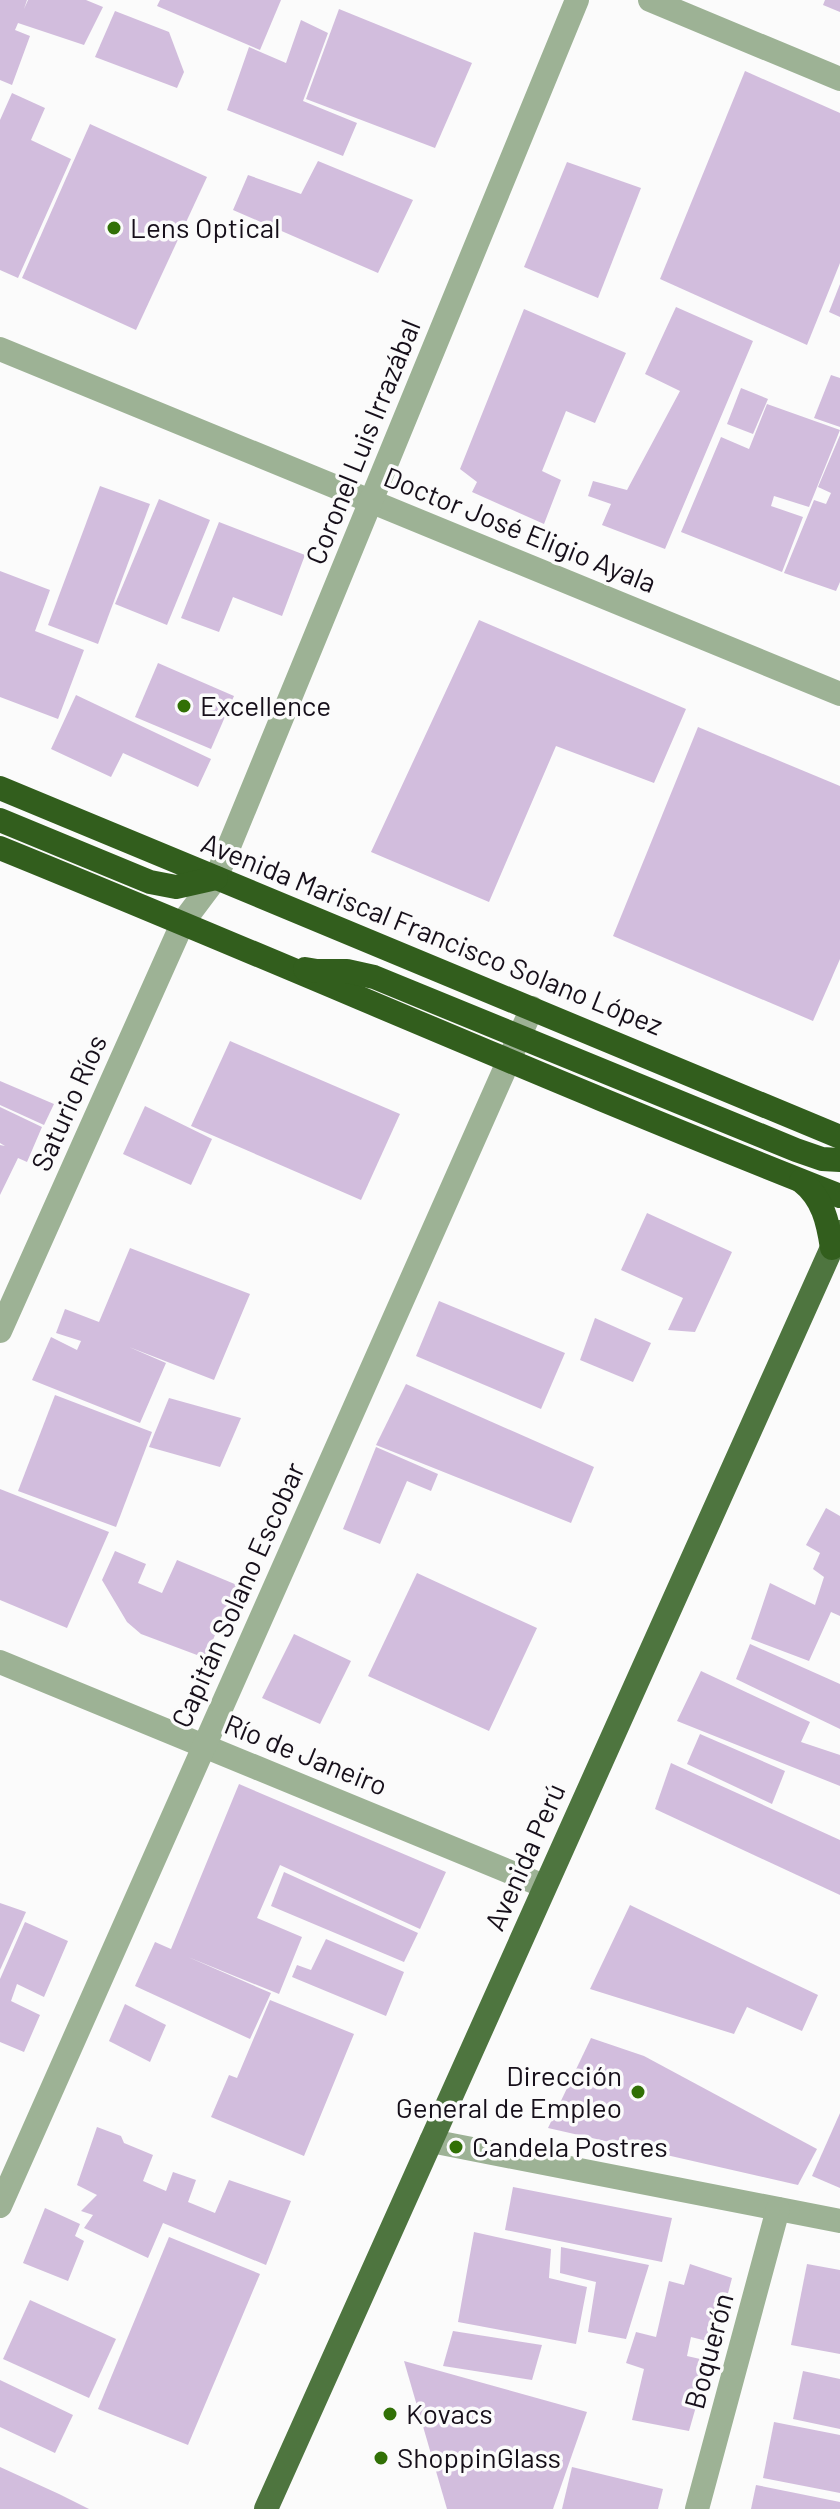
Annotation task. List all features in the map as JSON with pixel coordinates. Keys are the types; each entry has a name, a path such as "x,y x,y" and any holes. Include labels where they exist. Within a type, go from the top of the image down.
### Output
{"highway":[{"name":"Avenida Mariscal Francisco Solano López","path":"0,788 840,1137"},
{"path":"0,820 150,882 176,887 216,878"},
{"path":"0,848 190,913 275,962 507,1062 840,1196"},
{"path":"275,962 317,971 347,971 374,977 796,1150 822,1159 840,1160"},
{"path":"814,1126 840,1124"},
{"path":"797,1179 810,1188 820,1203 837,1240"}],"main road":[{"name":"Avenida Perú","path":"266,2509 837,1240"}],"street":[{"name":"Coronel Luis Irrazábal","path":"190,913 216,878 577,0"},
{"path":"650,0 840,79"},
{"name":"Doctor José Eligio Ayala","path":"0,349 840,694"},
{"name":"Saturio Ríos","path":"0,1331 190,913"},
{"name":"Capitán Solano Escobar","path":"0,2206 532,1008"},
{"name":"Río de Janeiro","path":"0,1662 544,1886"},
{"path":"431,2141 840,2221"},
{"name":"Boquerón","path":"697,2509 778,2209"}],"building":[{"path":"0,0 27,0 24,9 28,0 86,0 103,7 84,45 18,23 15,30 30,36 12,85 0,80"},
{"path":"160,0 281,0 260,50 157,6"},
{"path":"825,0 840,0 840,12 823,5"},
{"path":"339,9 472,63 435,148 306,99"},
{"path":"115,11 169,32 184,72 177,88 95,57"},
{"path":"301,20 328,33 303,101 357,123 343,156 227,110 249,47 286,63"},
{"path":"745,71 840,113 840,263 807,345 660,279"},
{"path":"12,93 45,108 31,140 71,159 18,278 0,270 0,120"},
{"name":"Lens Optical","path":"90,124 207,177 136,330 22,278"},
{"path":"318,161 413,200 378,273 233,210 248,175 301,194"},
{"path":"567,162 641,188 598,298 524,267"},
{"path":"840,284 840,317 829,312"},
{"path":"676,307 753,341 665,549 602,525 611,504 588,496 593,481 627,490 680,391 645,374"},
{"path":"524,309 626,353 595,423 566,411 542,471 561,480 544,524 472,492 477,482 460,469"},
{"path":"831,375 840,378 840,427 814,418"},
{"path":"741,388 768,399 753,434 727,424"},
{"path":"767,404 840,430 809,507 774,496 771,506 803,517 782,572 681,532 721,437 749,449"},
{"path":"840,435 840,582 836,591 784,573 814,500 826,504 831,493 818,487"},
{"path":"100,486 150,504 98,644 48,625"},
{"path":"159,499 210,520 167,625 115,604"},
{"path":"219,522 305,555 282,616 233,597 219,632 181,618"},
{"path":"0,571 50,590 35,631 84,650 58,719 0,697"},
{"path":"479,620 686,709 654,783 556,746 489,902 371,852"},
{"name":"Excellence","path":"158,663 234,696 211,749 135,717"},
{"path":"76,695 211,759 198,787 123,753 111,777 51,749"},
{"path":"698,727 840,786 840,959 813,1021 613,936"},
{"path":"230,1041 400,1114 361,1200 191,1126"},
{"path":"0,1081 54,1104 44,1125 0,1105"},
{"path":"145,1106 212,1139 191,1185 123,1154"},
{"path":"0,1107 42,1127 27,1162 18,1158 0,1195 0,1145 5,1146 0,1143"},
{"path":"647,1213 732,1252 695,1332 668,1330 683,1298 621,1270"},
{"path":"130,1248 250,1294 214,1380 129,1347 166,1363 140,1423 32,1380 51,1337 77,1350 81,1341 56,1333 65,1309 99,1322"},
{"path":"439,1301 565,1353 541,1409 416,1356"},
{"path":"595,1318 651,1343 633,1382 580,1360"},
{"path":"406,1384 594,1467 571,1523 376,1445"},
{"path":"55,1395 152,1432 116,1527 18,1491"},
{"path":"169,1398 241,1418 220,1467 149,1447"},
{"path":"376,1447 438,1474 431,1491 407,1481 380,1544 343,1529"},
{"path":"0,1489 109,1532 67,1628 0,1600"},
{"path":"826,1508 840,1516 840,1616 831,1612 809,1661 751,1639 770,1583 815,1605 824,1577 813,1569 820,1553 806,1545"},
{"path":"115,1551 146,1564 138,1583 162,1593 177,1560 237,1585 205,1658 141,1634 127,1622 102,1580"},
{"path":"417,1573 537,1628 489,1731 368,1676"},
{"path":"294,1634 351,1661 320,1724 262,1698"},
{"path":"750,1644 840,1684 840,1729 736,1679"},
{"path":"701,1671 810,1722 801,1742 840,1755 840,1786 677,1721"},
{"path":"700,1734 785,1771 772,1804 687,1764"},
{"path":"671,1763 840,1840 840,1895 655,1809"},
{"path":"239,1784 446,1872 420,1929 280,1865 257,1918 302,1937 279,1994 188,1957 271,1993 250,2039 135,1986 155,1942 171,1949"},
{"path":"284,1872 418,1933 404,1962 271,1906"},
{"path":"0,1903 26,1912 0,1970"},
{"path":"630,1905 818,1995 802,2031 747,2007 734,2034 590,1989"},
{"path":"25,1922 68,1941 44,1997 17,1984 11,2001 40,2015 24,2052 0,2042 0,1979"},
{"path":"326,1939 404,1972 386,2016 292,1977 297,1965 311,1970"},
{"path":"270,2000 354,2034 304,2156 211,2117 229,2075 237,2078"},
{"path":"125,2004 166,2025 150,2062 109,2041"},
{"name":"Dirección General de Empleo","path":"591,2038 644,2056 817,2149 798,2185 548,2128"},
{"path":"840,2113 840,2188 812,2176"},
{"path":"97,2127 121,2136 124,2143 153,2155 143,2181 166,2191 173,2172 196,2180 188,2202 215,2213 229,2180 291,2201 266,2265 163,2223 148,2258 84,2228 93,2215 81,2211 97,2195 77,2185"},
{"path":"513,2187 672,2218 662,2262 505,2230"},
{"path":"45,2208 80,2224 75,2236 84,2241 68,2281 23,2263"},
{"path":"474,2232 551,2249 549,2278 587,2287 576,2344 458,2322"},
{"path":"169,2237 260,2274 188,2445 98,2409"},
{"path":"561,2247 649,2265 626,2339 588,2332 596,2282 560,2273"},
{"path":"690,2264 732,2278 715,2343 691,2337 687,2356 709,2361 689,2431 632,2420 644,2369 626,2363 636,2332 656,2337 669,2281 684,2285"},
{"path":"807,2264 840,2270 840,2354 791,2345"},
{"path":"30,2300 116,2339 89,2398 3,2359"},
{"path":"453,2331 542,2345 532,2380 443,2366"},
{"path":"404,2361 587,2412 553,2509 447,2509"},
{"path":"803,2371 840,2379 840,2429 793,2419"},
{"path":"0,2380 73,2415 55,2453 0,2427"},
{"path":"774,2422 840,2435 840,2493 763,2478"},
{"path":"0,2467 59,2494 89,2509 0,2509"},
{"path":"572,2467 663,2489 658,2509 562,2509"},
{"path":"756,2485 840,2502 840,2509 751,2509"}],"place":[{"name":"Lens Optical","path":"114,228"},
{"name":"Excellence","path":"184,706"},
{"name":"Dirección General de Empleo","path":"638,2092"},
{"name":"Candela Postres","path":"456,2147"},
{"name":"Kovacs","path":"390,2414"},
{"name":"ShoppinGlass","path":"381,2458"}]}
